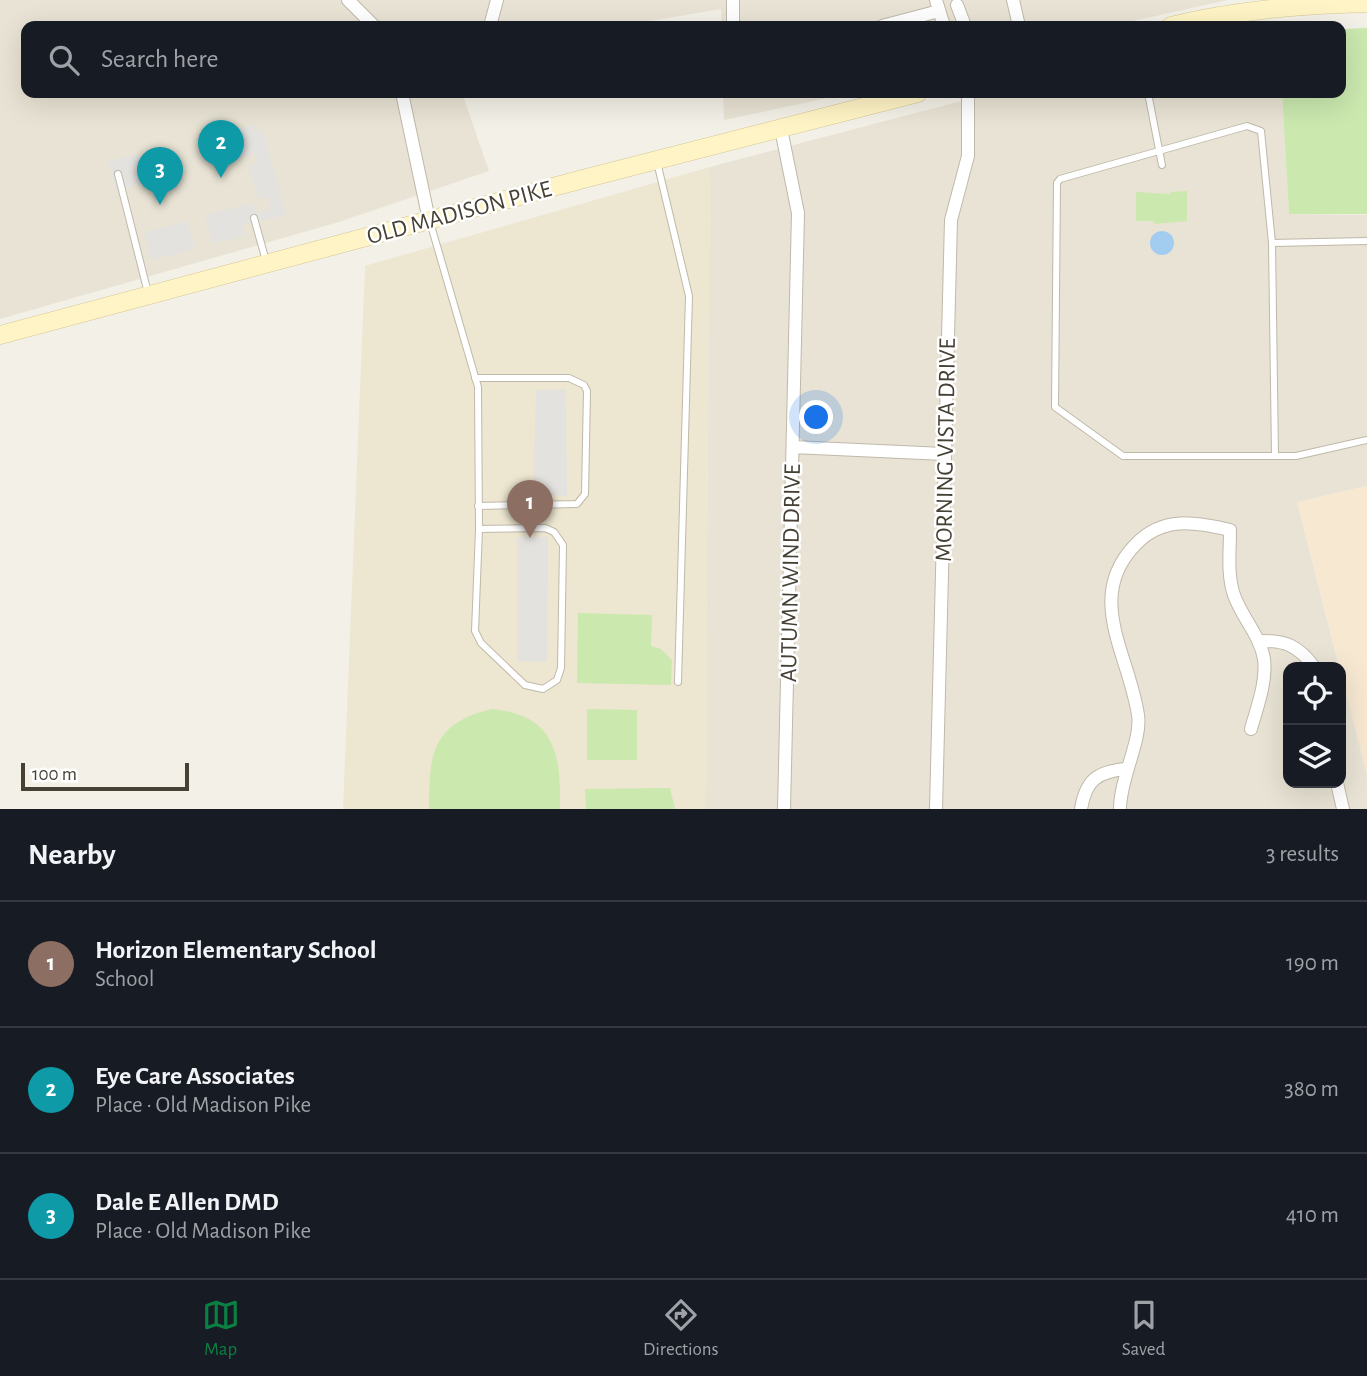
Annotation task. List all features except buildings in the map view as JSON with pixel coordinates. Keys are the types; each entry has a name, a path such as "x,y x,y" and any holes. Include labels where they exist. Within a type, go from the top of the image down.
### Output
{"main road":[{"path":"1192,21 1270,8 1363,4"},
{"name":"OLD MADISON PIKE","path":"0,335 899,98"}],"street":[{"path":"348,0 369,21"},
{"path":"491,21 497,0"},
{"path":"733,0 733,21"},
{"path":"1013,0 1018,21"},
{"path":"956,3 963,21"},
{"path":"895,21 938,5"},
{"path":"403,98 429,220"},
{"name":"MORNING VISTA DRIVE","path":"936,809 951,220 968,156 968,98"},
{"name":"AUTUMN WIND DRIVE","path":"781,129 798,214 784,809"},
{"path":"793,447 944,454"},
{"path":"1120,809 1125,769 1139,717 1109,592 1121,560 1144,536 1171,523 1196,522 1230,530 1230,571 1234,595 1259,641 1264,661 1263,687 1251,729"},
{"path":"1259,641 1280,640 1301,650 1310,662"},
{"path":"1081,809 1092,781 1103,772 1125,769"},
{"path":"1338,788 1343,809"}],"lane":[{"path":"938,5 956,3"},
{"path":"1149,98 1162,165"},
{"path":"1275,456 1272,243 1261,131 1247,126 1064,176 1056,183 1055,407 1123,456 1275,456 1296,456 1367,440"},
{"path":"656,160 689,296 678,682"},
{"path":"118,174 149,295"},
{"path":"254,218 266,263"},
{"path":"429,220 478,387 479,529 476,637 525,685 543,689 551,687 561,668 563,545 554,532 545,528 479,529"},
{"path":"1272,243 1367,241"},
{"path":"475,377 569,378 584,385 587,391 585,494 577,503 478,506"}],"shaded area":[{"path":"0,0 1228,0 1133,21 722,21 721,9 650,21 21,21 21,98 464,98 489,171 339,222 0,319"},
{"path":"723,98 827,98 724,120"},
{"path":"973,98 1282,98 1289,214 1367,215 1367,486 1297,502 1338,662 1283,662 1283,788 1346,788 1346,692 1367,775 1367,809 705,809 710,167"},
{"path":"257,124 259,132 263,131 286,215 243,225 245,236 213,244 205,215 253,203 256,213 271,209 268,197 259,199 248,166 258,163 255,154 219,164 217,154 203,157 201,138"},
{"path":"137,154 144,183 115,190 108,161"},
{"path":"710,167 705,809 343,809 365,266"},
{"path":"187,221 195,249 152,260 144,232"},
{"path":"566,389 567,496 533,495 536,390"},
{"path":"1367,486 1367,775 1346,693 1346,662 1338,662 1297,502"},
{"path":"517,537 548,537 547,662 517,661"}],"green space":[{"path":"1367,28 1367,214 1289,214 1282,98 1346,98 1346,29"},
{"path":"1187,191 1187,221 1154,224 1154,221 1136,221 1136,192 1170,194"},
{"path":"578,613 652,615 651,646 661,649 672,660 671,685 577,683"},
{"path":"492,709 513,713 542,729 556,755 560,809 429,809 430,772 438,744 446,732 457,723"},
{"path":"587,709 637,710 637,760 587,760"},
{"path":"670,788 675,809 586,809 585,789"}],"water":[{"path":"1162,231 1173,238 1174,243 1167,254 1162,255 1151,248 1150,243 1157,232"}],"place":[{"name":"Eye Care Associates","path":"221,178"},
{"name":"Dale E Allen DMD","path":"160,205"},
{"name":"Horizon Elementary School","path":"530,538"}]}
